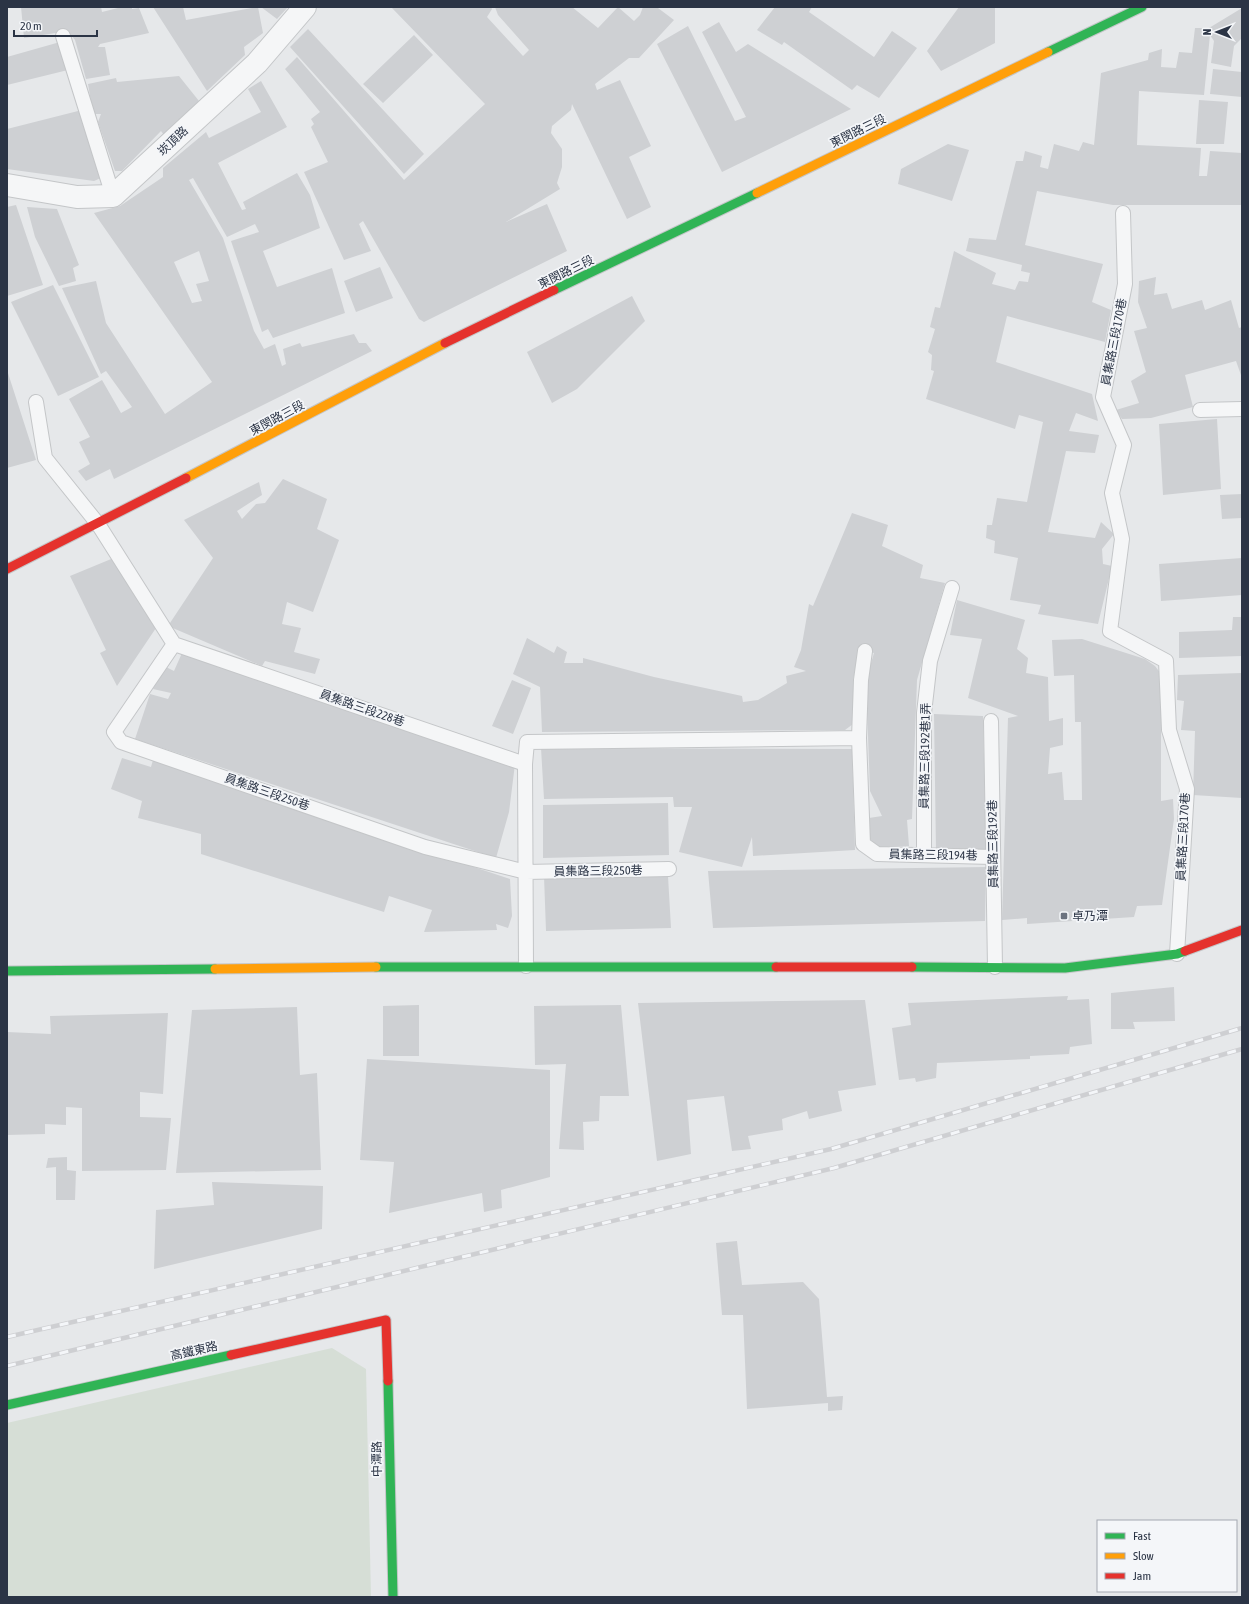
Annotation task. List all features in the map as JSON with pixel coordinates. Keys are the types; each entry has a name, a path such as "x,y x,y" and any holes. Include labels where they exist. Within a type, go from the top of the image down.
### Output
{"street":[{"name":"崁頂路","path":"113,196 257,63 305,7"},
{"name":"東閔路三段","path":"7,569 98,524 443,344 1142,7"},
{"path":"7,186 77,197 113,196"},
{"path":"7,971 526,966 1065,968 1177,954 1242,930"},
{"name":"高鐵東路","path":"7,1405 386,1320"},
{"name":"中潭路","path":"386,1320 393,1597"}],"lane":[{"path":"63,36 113,196"},
{"name":"員集路三段170巷","path":"1123,214 1125,284 1103,397 1124,445 1112,493 1122,539 1110,631 1166,661 1169,730 1187,789 1177,954"},
{"path":"36,402 45,458 98,524 174,644"},
{"path":"1200,410 1242,409"},
{"name":"員集路三段192巷1弄","path":"924,855 924,712 930,660 952,588"},
{"name":"員集路三段228巷","path":"174,644 525,764"},
{"name":"員集路三段250巷","path":"174,644 114,732 121,742 425,847 526,872 669,869"},
{"name":"員集路三段194巷","path":"865,651 860,680 859,738 863,844 877,854 992,857"},
{"name":"員集路三段192巷","path":"991,721 992,857 995,967"},
{"path":"526,966 525,764 527,742 859,738"}],"shaded area":[{"path":"332,1348 366,1369 371,1597 7,1597 7,1423"}],"building":[{"path":"21,7 101,7 102,12 122,7 132,7 132,9 139,8 149,33 100,44 98,47 105,47 110,75 86,79 75,40 68,31 24,38"},
{"path":"153,7 183,7 186,20 258,7 263,33 244,47 245,55 207,91"},
{"path":"261,7 288,7 277,19"},
{"path":"391,7 491,7 492,9 487,17 523,56 529,50 498,15 495,7 572,7 598,28 618,7 634,21 640,15 643,7 658,8 674,20 639,58 629,58 595,84 597,90 620,80 651,146 629,157 651,207 627,219 572,104 571,110 552,126 551,133 562,149 562,167 557,183 560,189 506,222 547,204 567,251 424,322 419,319 363,221 359,224 371,251 344,260 304,172 328,162 311,127 314,124 311,119 320,112 285,69 297,57 404,180 485,104"},
{"path":"775,7 812,7 809,12 874,57 892,31 917,48 879,98 857,85 852,90 784,42 782,45 757,30"},
{"path":"959,7 995,7 995,43 941,71 927,51"},
{"path":"1242,8 1242,38 1234,46 1231,67 1211,63 1214,41 1210,35 1204,95 1139,91 1137,145 1201,148 1199,176 1207,176 1210,151 1242,153 1242,205 1113,205 1037,191 1025,245 1103,264 1092,302 1111,310 1105,342 1007,316 996,362 1092,394 1098,421 1076,413 1069,431 1099,435 1095,453 1066,451 1048,532 1095,538 1101,522 1114,534 1102,549 1103,564 1112,566 1098,624 1038,614 1041,605 1010,600 1018,558 994,553 995,541 986,538 987,525 992,525 997,498 1027,502 1043,422 1019,415 1015,429 926,399 934,371 931,370 932,355 928,352 935,329 930,327 935,307 940,308 954,251 996,273 992,284 1015,290 1019,281 1028,282 1030,273 1021,271 1022,265 966,251 969,238 996,240 1016,161 1023,161 1025,151 1042,156 1040,167 1048,169 1054,144 1079,151 1083,142 1094,145 1101,73 1148,60 1149,53 1162,49 1161,67 1176,68 1179,52 1192,53 1195,28 1209,28"},
{"path":"719,22 736,52 748,44 851,109 722,172 657,44 688,26 735,121 746,117 702,32"},
{"path":"308,29 424,154 404,174 290,47"},
{"path":"414,35 433,55 383,103 363,84"},
{"path":"60,42 68,70 7,85 7,57"},
{"path":"1213,69 1242,72 1242,97 1210,94"},
{"path":"179,76 199,101 164,135 161,131 122,171 115,171 98,122 101,114 93,114 88,84 116,78 117,82"},
{"path":"261,81 287,127 218,163 242,210 246,209 243,202 297,173 310,195 320,228 263,251 277,287 332,268 345,313 273,338 268,329 262,332 231,241 259,232 255,224 227,237 193,178 189,180 223,238 254,331 264,349 275,344 282,366 286,364 283,349 300,343 302,347 354,334 359,343 366,343 372,351 114,479 110,469 86,481 78,471 90,464 79,442 90,437 69,399 102,380 121,413 132,407 106,371 101,374 62,288 96,281 106,323 165,414 212,382 94,213 120,206 163,177 163,168 206,132 209,138 261,112 248,89","holes":["199,251 209,281 196,284 202,301 192,303 174,262"]},
{"path":"1199,100 1228,102 1224,144 1196,144"},
{"path":"82,110 101,178 94,181 7,169 7,129"},
{"path":"948,144 969,150 952,201 898,184 901,169"},
{"path":"16,205 43,285 7,296 7,207"},
{"path":"27,207 57,209 79,265 73,268 76,281 59,286 35,237"},
{"path":"380,267 393,298 356,312 344,281"},
{"path":"1156,277 1154,295 1167,293 1172,309 1202,300 1205,310 1231,300 1239,328 1242,327 1242,378 1236,361 1185,375 1193,407 1151,418 1122,419 1116,410 1139,403 1131,381 1146,372 1134,331 1147,328 1138,302 1139,281"},
{"path":"53,285 99,377 58,396 11,302"},
{"path":"632,296 645,321 577,389 552,403 527,352"},
{"path":"7,370 36,460 7,468"},
{"path":"1217,419 1221,489 1163,495 1159,424"},
{"path":"283,479 327,499 317,529 339,540 313,612 287,602 282,624 301,628 294,652 320,659 315,674 265,661 262,666 168,626 213,558 184,520 259,482 262,495 237,511 242,519 256,504 265,503"},
{"path":"1242,494 1242,518 1222,519 1220,495"},
{"path":"852,513 888,525 882,546 923,565 920,578 945,583 917,680 912,819 907,820 909,846 878,847 870,839 869,818 882,816 870,791 866,680 874,653 860,650 853,680 853,724 845,730 542,732 540,687 513,674 527,638 554,653 557,646 567,652 564,663 583,663 583,658 654,677 742,696 743,702 758,700 787,683 786,676 806,671 794,667 801,650 809,604 813,606"},
{"path":"116,557 156,628 117,686 100,653 106,650 70,576"},
{"path":"1242,558 1242,595 1161,601 1159,564"},
{"path":"957,600 1025,620 1017,649 1028,658 1026,673 1048,677 1049,721 1063,718 1063,745 1050,748 1048,774 1062,772 1064,800 1082,800 1081,722 1075,722 1074,675 1054,676 1052,640 1082,639 1145,659 1155,666 1161,674 1161,801 1173,799 1174,819 1162,905 1137,906 1134,917 1027,924 1027,918 1002,920 1008,718 1018,716 968,698 982,639 950,635"},
{"path":"1233,617 1242,617 1242,656 1179,658 1179,632 1232,630"},
{"path":"182,653 515,764 509,812 496,858 135,739 150,694 168,699 171,693 153,689 164,666 174,671"},
{"path":"1242,673 1242,798 1193,795 1195,731 1181,730 1184,701 1177,700 1178,675"},
{"path":"512,680 531,688 513,734 492,726"},
{"path":"934,714 983,716 986,851 936,851"},
{"path":"541,748 852,749 855,850 753,856 752,837 742,867 679,852 692,807 674,807 673,797 544,799"},
{"path":"122,758 151,767 153,760 510,879 512,916 508,928 496,924 497,930 424,932 432,910 389,896 384,912 201,854 201,834 138,818 142,801 111,789"},
{"path":"668,803 669,855 543,858 543,805"},
{"path":"986,867 985,921 713,928 708,871"},
{"path":"544,876 668,876 671,928 546,931"},
{"path":"1174,987 1175,1021 1133,1022 1135,1029 1111,1029 1111,993"},
{"path":"1068,996 1067,1000 1089,999 1092,1044 1070,1047 1069,1054 1030,1056 1030,1059 937,1063 936,1078 916,1082 915,1078 899,1080 892,1028 911,1025 908,1003"},
{"path":"865,1000 876,1085 838,1091 842,1111 809,1119 807,1111 782,1119 783,1130 748,1136 751,1149 732,1151 724,1096 687,1100 691,1154 657,1161 638,1003"},
{"path":"419,1005 419,1056 383,1056 383,1006"},
{"path":"621,1005 629,1096 600,1096 599,1121 583,1122 584,1150 559,1149 566,1064 535,1065 534,1006"},
{"path":"297,1007 300,1075 317,1073 321,1170 176,1173 192,1010"},
{"path":"168,1013 163,1094 140,1092 140,1117 171,1118 166,1170 82,1171 82,1108 66,1107 66,1125 45,1124 45,1134 7,1135 7,1032 51,1034 50,1016"},
{"path":"367,1059 550,1070 550,1177 501,1190 502,1208 484,1212 482,1193 389,1213 394,1162 360,1160"},
{"path":"67,1157 67,1170 76,1171 75,1200 56,1200 56,1167 46,1168 48,1158"},
{"path":"212,1182 323,1186 322,1229 154,1269 156,1210 214,1205"},
{"path":"737,1241 742,1285 803,1282 819,1299 827,1397 843,1396 842,1410 828,1411 828,1403 747,1409 743,1315 722,1315 716,1243"}],"railway":[{"path":"7,1337 831,1149 1242,1028"},
{"path":"7,1366 834,1168 1242,1049"}],"traffic: fast":[{"path":"1048,52 1142,7"},
{"path":"554,290 757,193"},
{"path":"912,967 1065,968 1177,954 1185,951"},
{"path":"376,967 776,967"},
{"path":"7,971 215,969"},
{"path":"7,1405 231,1355"},
{"path":"388,1381 393,1597"}],"traffic: slow":[{"path":"757,193 1048,52"},
{"path":"186,478 445,343"},
{"path":"215,969 376,967"}],"traffic: jam":[{"path":"445,343 554,290"},
{"path":"7,569 186,478"},
{"path":"1185,951 1242,930"},
{"path":"776,967 912,967"},
{"path":"231,1355 386,1320 388,1381"}],"place":[{"name":"卓乃潭","path":"1064,916"}]}
